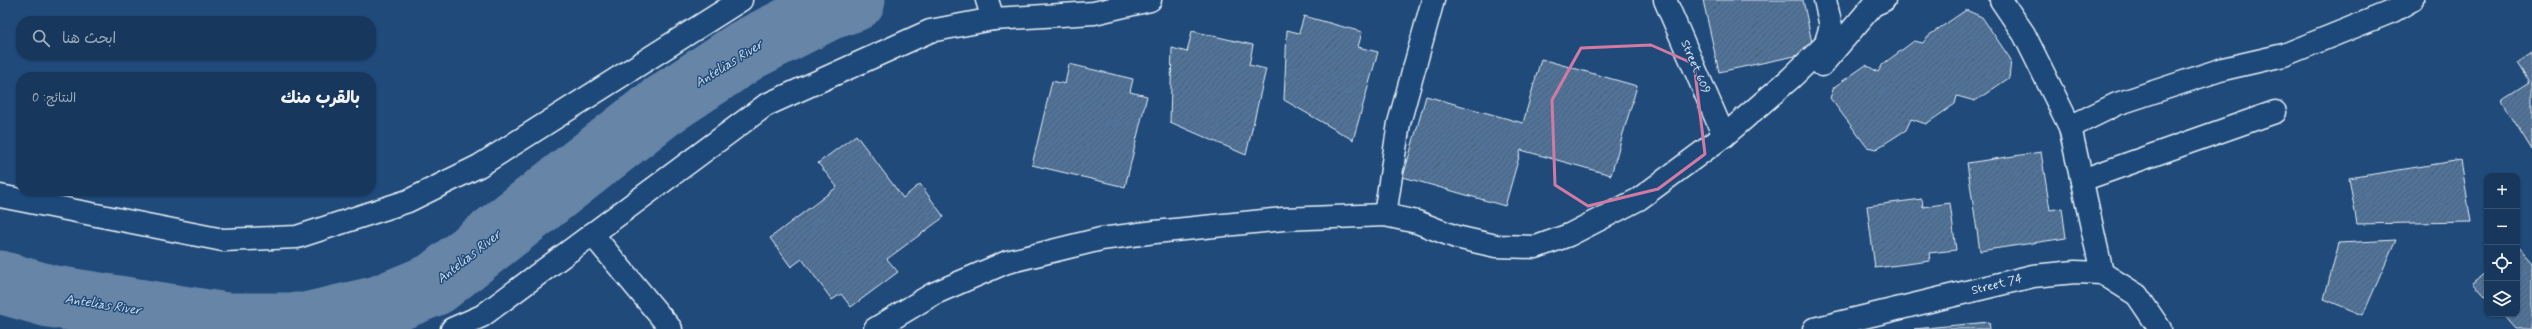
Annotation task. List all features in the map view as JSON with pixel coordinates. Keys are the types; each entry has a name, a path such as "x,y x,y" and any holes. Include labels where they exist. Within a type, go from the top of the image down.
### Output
{"street":[{"path":"0,196 222,240 297,237 408,201 479,166 741,0"},
{"path":"452,329 482,316 766,105 930,31 990,7 1094,13 1150,0"},
{"path":"1385,215 1399,123 1432,0"},
{"name":"Street 609","path":"1665,0 1724,136"},
{"path":"875,329 933,294 1007,262 1101,239 1283,219 1385,215 1417,222 1456,237 1496,246 1536,247 1569,234 1639,199 1724,136 1791,78 1825,45 1831,26 1825,0"},
{"path":"1816,75 1874,4 1884,0"},
{"path":"2001,0 2024,34 2070,128 2102,273 2137,295 2160,329"},
{"path":"2070,128 2125,102 2223,69 2284,55 2393,11 2412,0"},
{"path":"2082,180 2275,112"},
{"path":"592,234 671,329"},
{"name":"Street 74","path":"1814,329 2033,276 2075,272 2102,273"}],"highlighted area":[{"path":"1651,45 1694,64 1705,154 1658,189 1588,206 1555,185 1552,100 1581,48"}],"building":[{"path":"1703,0 1803,0 1814,52 1719,72"},
{"path":"1966,10 1982,17 2011,60 2009,78 1975,101 1957,96 1955,104 1926,124 1911,119 1906,130 1876,149 1867,147 1830,98 1834,87 1866,65 1878,72 1883,64 1914,41 1923,43 1928,36"},
{"path":"1304,16 1362,32 1358,47 1378,52 1353,140 1284,100 1287,30 1299,33"},
{"path":"1192,31 1253,45 1249,65 1266,69 1246,155 1170,122 1172,48 1187,52"},
{"path":"2532,53 2532,150 2501,100 2529,82 2517,63"},
{"path":"1541,59 1637,86 1611,175 1521,150 1505,206 1403,177 1426,96 1523,123"},
{"path":"1069,64 1133,79 1130,92 1147,96 1125,187 1032,165 1052,81 1065,84"},
{"path":"856,135 903,198 920,184 944,217 887,259 898,272 851,307 841,294 832,300 802,259 791,267 770,238 837,187 818,163"},
{"path":"2041,152 2050,210 2062,208 2066,238 1980,251 1967,163"},
{"path":"2461,160 2471,222 2357,224 2349,178"},
{"path":"1922,199 1923,207 1950,203 1956,250 1929,253 1930,261 1875,268 1867,206"},
{"path":"2396,240 2363,315 2324,299 2339,243"},
{"path":"2520,248 2532,262 2532,329 2515,329 2505,317 2520,317"},
{"path":"2484,274 2484,295 2473,283"},
{"path":"1989,322 1990,329 1914,329"}],"waterway":[{"name":"Antelias River","path":"0,282 49,296 227,324 306,324 379,307 435,284 661,107 747,50 828,9 854,0"}]}
